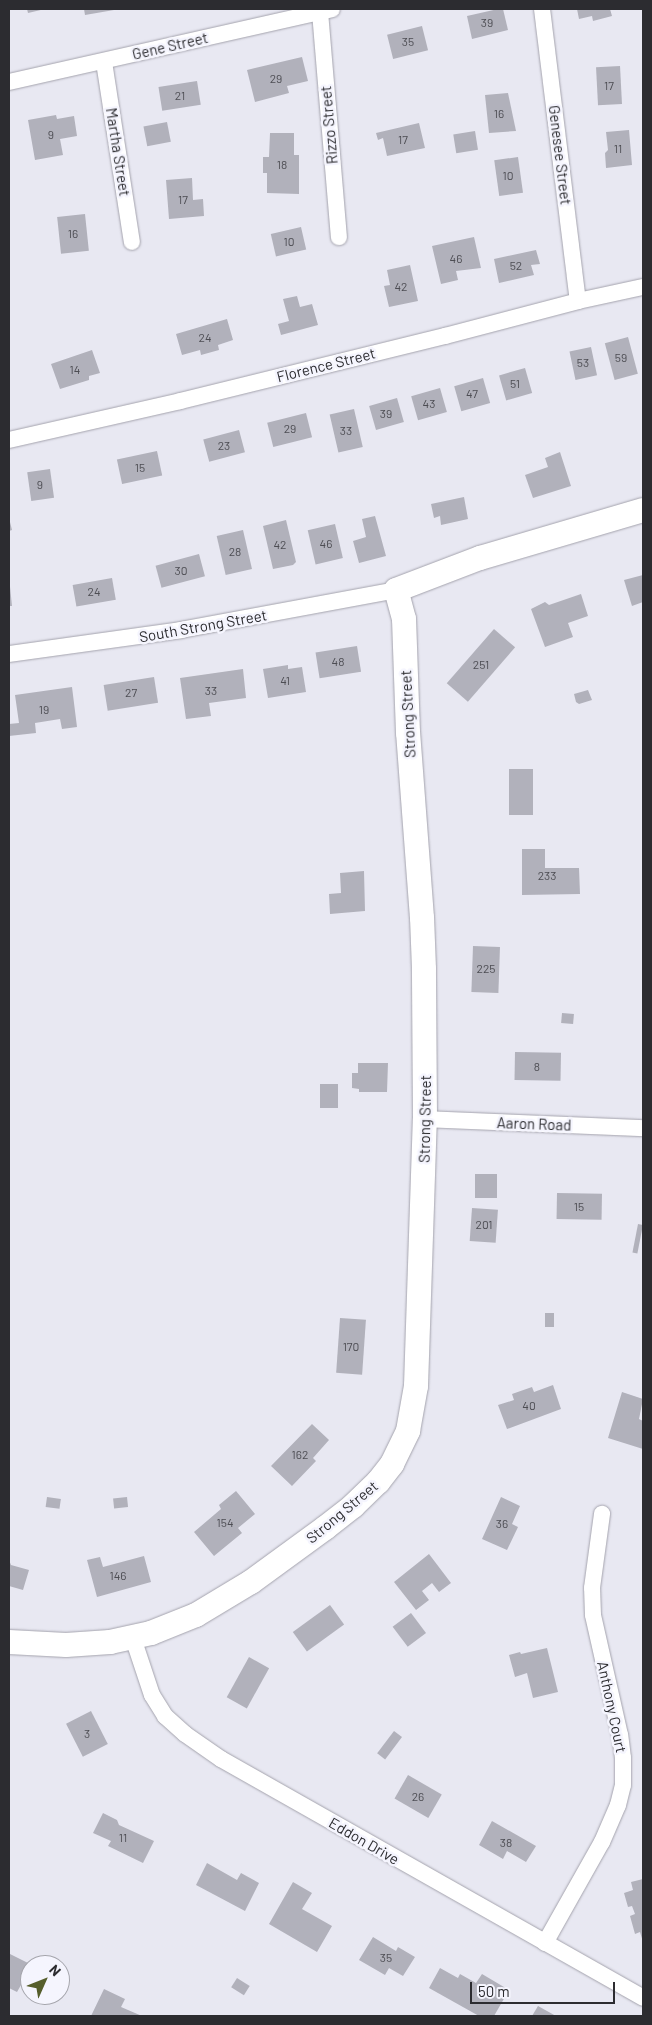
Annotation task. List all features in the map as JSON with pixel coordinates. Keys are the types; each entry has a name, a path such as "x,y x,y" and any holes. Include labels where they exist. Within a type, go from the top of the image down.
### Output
{"street":[{"name":"Genesee Street","path":"542,9 578,301"},
{"name":"Gene Street","path":"9,82 104,62 326,10"},
{"name":"Rizzo Street","path":"326,10 339,238"},
{"name":"Martha Street","path":"104,62 132,242"},
{"name":"Florence Street","path":"9,440 436,339 578,301 643,287"},
{"path":"396,590 480,558 643,510"},
{"name":"South Strong Street","path":"9,654 181,630 396,590"},
{"name":"Strong Street","path":"9,1642 66,1645 133,1638 196,1615 251,1582 353,1506 378,1482 392,1464 408,1431 416,1386 425,1119 423,944 408,733 404,619 396,590"},
{"name":"Aaron Road","path":"425,1119 643,1128"},
{"name":"Anthony Court","path":"545,1943 602,1842 618,1805 623,1785 623,1758 620,1735 593,1616 592,1588 602,1514"},
{"name":"Eddon Drive","path":"133,1638 152,1695 166,1716 185,1734 221,1759 643,1998"}],"building":[{"path":"27,9 45,9 28,13"},
{"path":"84,9 114,9 114,10 85,15"},
{"path":"503,9 508,30 472,39 467,16"},
{"path":"577,9 610,9 612,16 593,21 592,16 579,19"},
{"path":"422,26 428,50 393,59 387,35"},
{"path":"302,57 308,81 287,86 289,93 255,102 247,70"},
{"path":"620,66 622,104 598,105 596,67"},
{"path":"197,81 201,105 162,111 158,87"},
{"path":"508,93 516,131 489,133 485,95"},
{"path":"56,115 57,119 74,116 77,136 60,139 63,155 35,160 28,120"},
{"path":"167,122 171,142 147,146 143,127"},
{"path":"419,123 425,148 387,156 383,138 378,140 376,133"},
{"path":"629,130 632,165 606,168 605,153 608,150 606,132"},
{"path":"475,131 478,150 456,153 453,134"},
{"path":"270,133 294,133 294,155 299,155 299,194 267,193 267,173 263,173 263,157 269,157"},
{"path":"518,157 523,193 499,196 494,160"},
{"path":"192,178 193,200 203,199 204,216 169,219 166,180"},
{"path":"85,214 89,251 61,254 57,217"},
{"path":"301,227 306,249 276,256 271,234"},
{"path":"474,237 481,268 456,271 458,280 441,284 432,246"},
{"path":"536,250 540,264 531,265 534,275 499,283 494,259"},
{"path":"410,265 418,301 389,307 384,286 390,285 387,270"},
{"path":"297,296 300,307 312,304 318,325 281,335 278,324 289,321 283,299"},
{"path":"227,319 233,340 218,345 219,350 201,355 200,350 182,355 176,334"},
{"path":"628,337 638,374 615,380 605,343"},
{"path":"591,347 597,375 576,380 569,352"},
{"path":"92,350 100,373 89,376 89,380 60,389 51,364"},
{"path":"525,368 532,393 506,400 499,375"},
{"path":"483,378 490,403 461,411 454,386"},
{"path":"440,388 447,412 418,420 411,396"},
{"path":"397,398 404,422 376,430 369,406"},
{"path":"354,409 363,447 338,453 330,415"},
{"path":"306,413 312,437 273,447 267,423"},
{"path":"239,430 245,452 209,462 203,440"},
{"path":"157,451 162,475 122,484 117,460"},
{"path":"560,452 571,486 533,498 525,475 548,467 545,458"},
{"path":"50,469 54,498 31,501 27,472"},
{"path":"464,497 468,519 441,525 440,516 434,518 431,504"},
{"path":"375,516 386,556 359,563 353,541 366,537 362,519"},
{"path":"9,518 12,530 9,531"},
{"path":"286,520 296,562 293,565 273,569 263,526"},
{"path":"335,524 343,558 316,564 308,530"},
{"path":"243,530 252,569 226,575 217,536"},
{"path":"199,554 205,576 161,588 156,566"},
{"path":"643,575 643,602 632,606 624,580"},
{"path":"9,577 12,606 9,606"},
{"path":"112,578 116,600 76,607 73,585"},
{"path":"581,594 588,616 568,623 573,637 545,647 531,609 545,602 549,605"},
{"path":"494,629 515,647 468,702 447,683"},
{"path":"357,646 361,672 320,678 316,653"},
{"path":"288,665 288,669 302,667 306,692 268,698 263,669"},
{"path":"243,669 246,698 209,703 211,716 186,719 180,678"},
{"path":"154,677 158,703 108,711 104,685"},
{"path":"72,687 77,727 62,729 60,719 35,723 36,733 9,736 9,724 19,723 15,695"},
{"path":"588,690 592,700 579,704 576,702 574,694"},
{"path":"509,769 533,769 533,815 509,815"},
{"path":"522,849 545,849 545,868 579,868 580,894 522,895"},
{"path":"364,871 365,911 330,914 329,894 341,893 340,873"},
{"path":"473,946 500,947 498,993 471,992"},
{"path":"562,1013 574,1014 573,1024 561,1023"},
{"path":"515,1052 561,1053 561,1081 515,1080"},
{"path":"358,1063 388,1063 387,1092 359,1092 359,1089 352,1088 352,1073 358,1073"},
{"path":"320,1084 338,1084 338,1108 320,1108"},
{"path":"475,1174 497,1174 497,1198 475,1198"},
{"path":"557,1193 602,1194 602,1220 557,1219"},
{"path":"472,1208 498,1210 496,1243 470,1241"},
{"path":"638,1224 643,1225 637,1253 632,1252"},
{"path":"545,1313 554,1313 554,1327 545,1327"},
{"path":"340,1318 366,1320 362,1375 336,1373"},
{"path":"553,1385 561,1409 507,1429 498,1405 514,1400 512,1394 532,1387 534,1392"},
{"path":"622,1392 643,1399 639,1419 643,1421 643,1449 608,1438"},
{"path":"312,1424 329,1440 313,1458 316,1461 292,1486 271,1466"},
{"path":"236,1491 255,1514 238,1528 242,1533 214,1556 194,1532 221,1509 219,1505"},
{"path":"47,1497 61,1499 59,1509 46,1507"},
{"path":"127,1497 128,1507 114,1508 113,1498"},
{"path":"501,1497 520,1506 512,1524 518,1527 507,1550 482,1539"},
{"path":"429,1554 451,1583 439,1592 432,1583 422,1591 429,1600 416,1610 394,1582"},
{"path":"144,1556 151,1582 97,1597 87,1560 100,1557 103,1567"},
{"path":"9,1560 11,1565 29,1570 23,1590 9,1586"},
{"path":"330,1605 344,1624 307,1651 293,1632"},
{"path":"411,1613 426,1633 408,1647 393,1627"},
{"path":"547,1648 558,1692 533,1698 527,1673 515,1677 509,1655"},
{"path":"249,1657 269,1668 247,1708 227,1697"},
{"path":"91,1711 108,1744 83,1757 66,1724"},
{"path":"394,1731 402,1737 385,1759 377,1753"},
{"path":"408,1775 442,1794 428,1818 394,1798"},
{"path":"103,1813 117,1820 119,1825 154,1841 143,1863 108,1846 111,1841 93,1833"},
{"path":"492,1821 536,1846 526,1862 507,1851 503,1859 479,1845"},
{"path":"207,1863 237,1880 241,1873 259,1883 245,1911 196,1885"},
{"path":"643,1879 643,1942 640,1932 635,1934 630,1916 635,1914 632,1906 628,1907 624,1893 633,1890 631,1882"},
{"path":"293,1882 312,1893 302,1909 332,1926 317,1952 269,1924"},
{"path":"373,1937 396,1951 398,1947 415,1957 403,1976 389,1968 385,1975 359,1960"},
{"path":"10,1954 20,1959 20,1987 17,1992 9,1988"},
{"path":"440,1968 458,1978 460,1974 476,1983 482,1974 509,1990 494,2016 479,2016 429,1988"},
{"path":"237,1978 250,1986 244,1995 231,1987"},
{"path":"104,1989 125,1999 121,2007 142,2016 91,2016"},
{"path":"538,2006 556,2016 532,2016"}]}
